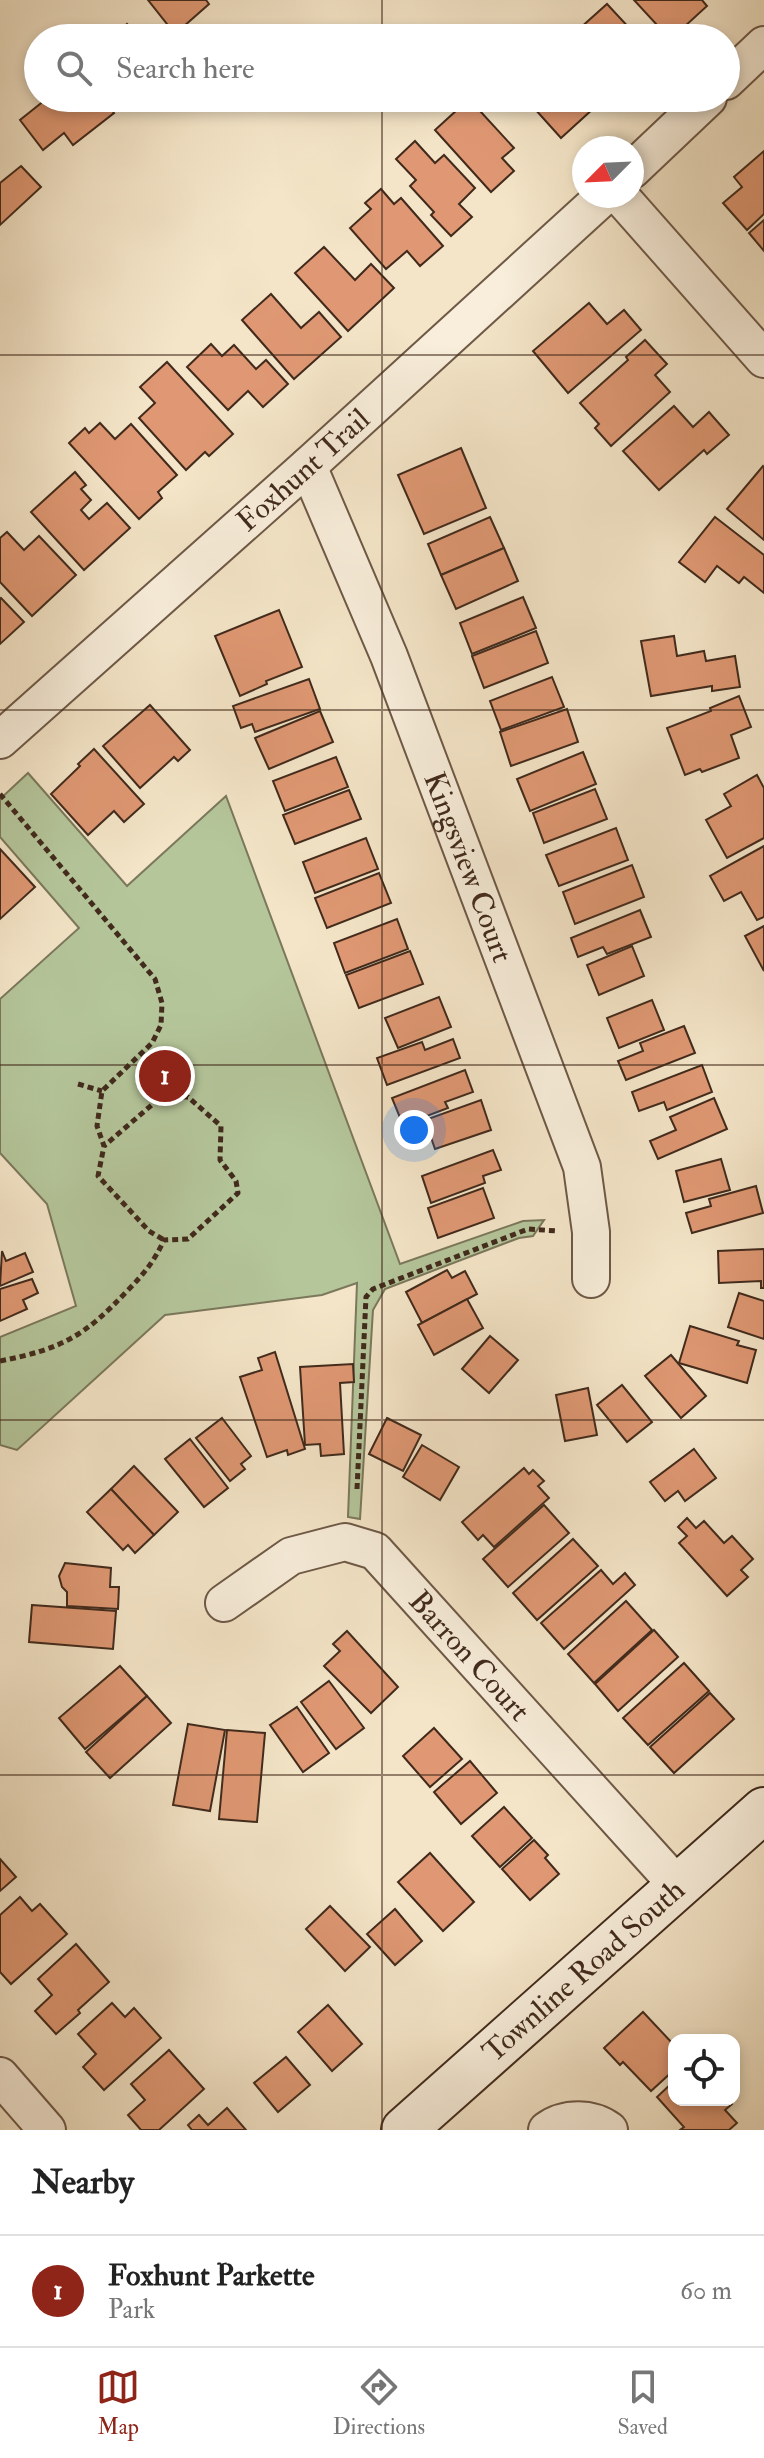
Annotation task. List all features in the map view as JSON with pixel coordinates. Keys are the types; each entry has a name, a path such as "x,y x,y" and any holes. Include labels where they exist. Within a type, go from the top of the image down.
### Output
{"main road":[{"name":"Townline Road South","path":"404,2130 764,1810"}],"street":[{"path":"740,68 764,45"},
{"path":"644,159 693,112"},
{"name":"Foxhunt Trail","path":"0,740 308,466 591,208"},
{"path":"631,208 764,359"},
{"name":"Kingsview Court","path":"308,466 389,656 582,1167 591,1232 591,1279"},
{"name":"Barron Court","path":"224,1603 291,1556 345,1542 375,1551 678,1886"},
{"path":"0,2076 47,2130"},
{"path":"547,2130 567,2121 586,2120 609,2130"}],"path":[{"path":"0,794 155,979 162,1003 161,1025 152,1043 102,1091 97,1126 104,1146 98,1176 149,1231 164,1240 188,1239 238,1193 236,1181 220,1160 221,1126 188,1097 161,1097 104,1146"},
{"path":"78,1084 102,1091"},
{"path":"357,1489 364,1310 366,1297 373,1289 528,1229 591,1232"},
{"path":"0,1361 62,1344 89,1330 156,1260 164,1240"}],"green space":[{"path":"28,773 127,886 226,796 400,1264 523,1221 544,1220 533,1236 519,1238 385,1289 373,1310 360,1519 348,1517 357,1283 322,1295 165,1315 17,1450 0,1445 0,1337 76,1306 47,1204 0,1153 0,999 79,928 0,837 0,799"}],"building":[{"path":"148,0 206,0 209,4 186,24 167,24"},
{"path":"634,0 702,0 707,6 687,24 656,24"},
{"path":"607,4 626,24 585,24"},
{"path":"30,112 114,113 73,145 64,133 43,150 20,120"},
{"path":"455,112 481,112 514,148 502,158 514,171 491,192 435,130"},
{"path":"538,112 590,112 561,138"},
{"path":"415,141 435,163 444,155 475,188 459,204 472,217 451,236 410,186 416,180 396,159"},
{"path":"764,151 764,214 747,230 723,203 742,187 734,177"},
{"path":"21,166 41,187 0,225 0,183"},
{"path":"381,189 394,204 401,198 443,246 420,266 407,251 386,269 350,228 371,209 365,203"},
{"path":"764,220 764,251 749,233"},
{"path":"324,247 355,280 371,264 394,288 348,331 295,273"},
{"path":"271,294 301,328 319,312 341,337 294,379 242,320"},
{"path":"589,303 607,324 624,310 641,330 568,393 533,351"},
{"path":"645,340 667,364 655,375 670,392 611,446 595,428 599,424 580,403 628,360 626,357"},
{"path":"211,344 222,356 234,345 256,369 266,360 288,384 263,407 248,391 228,410 187,367"},
{"path":"167,362 233,434 209,456 205,452 186,470 139,418 155,403 140,387"},
{"path":"674,406 693,427 709,412 729,435 707,454 704,450 659,490 623,451"},
{"path":"100,423 115,439 131,424 177,475 158,492 162,498 139,519 69,443 85,428 89,433"},
{"path":"461,448 486,508 424,534 398,475"},
{"path":"764,467 764,540 727,509"},
{"path":"75,472 86,485 81,489 91,500 81,510 89,519 107,503 130,528 84,570 31,512"},
{"path":"490,517 504,548 441,575 428,544"},
{"path":"715,517 764,555 764,593 744,577 739,583 717,566 705,582 679,562"},
{"path":"7,532 24,550 39,536 76,575 32,616 0,582 0,538"},
{"path":"504,548 518,581 456,609 441,575"},
{"path":"523,597 536,628 472,654 460,623"},
{"path":"0,599 24,622 0,644"},
{"path":"279,610 302,667 266,681 267,684 240,696 215,636"},
{"path":"536,631 548,663 484,688 472,656"},
{"path":"674,636 677,656 704,651 706,661 735,656 740,687 712,691 712,686 651,696 641,641"},
{"path":"552,677 564,707 501,730 490,701"},
{"path":"309,679 320,709 255,732 252,724 241,728 233,706"},
{"path":"739,696 751,727 731,735 739,758 685,775 667,728"},
{"path":"150,705 190,750 178,761 174,757 140,788 103,746"},
{"path":"567,709 578,742 511,766 500,732"},
{"path":"320,711 333,742 269,769 255,738"},
{"path":"94,749 144,804 124,822 114,811 88,835 51,794"},
{"path":"583,752 596,784 530,811 517,779"},
{"path":"336,757 348,787 285,811 273,781"},
{"path":"757,775 764,788 764,838 727,858 706,820 731,806 724,794"},
{"path":"595,789 607,819 544,843 533,813"},
{"path":"349,790 361,819 295,844 283,815"},
{"path":"616,828 628,860 559,886 546,855"},
{"path":"366,838 378,869 315,893 303,862"},
{"path":"764,846 764,917 757,920 741,892 724,901 710,876"},
{"path":"0,849 35,887 0,919"},
{"path":"632,865 644,897 575,924 563,892"},
{"path":"379,873 391,903 327,928 315,898"},
{"path":"640,910 651,937 607,954 603,947 578,957 571,938"},
{"path":"397,919 408,949 345,973 334,943"},
{"path":"764,926 764,971 745,936"},
{"path":"632,946 644,976 599,995 587,965"},
{"path":"410,951 423,984 359,1008 346,975"},
{"path":"439,997 451,1027 398,1048 385,1018"},
{"path":"652,1000 664,1030 619,1048 607,1018"},
{"path":"684,1026 695,1053 626,1080 618,1061 643,1051 640,1043"},
{"path":"453,1039 460,1058 387,1085 377,1058 422,1042 425,1050"},
{"path":"702,1065 712,1092 667,1110 664,1102 639,1111 632,1092"},
{"path":"465,1070 473,1092 445,1102 448,1108 403,1125 392,1098"},
{"path":"714,1098 727,1129 658,1159 650,1141 676,1130 670,1117"},
{"path":"481,1100 491,1130 435,1149 425,1120"},
{"path":"493,1150 501,1170 483,1176 485,1183 431,1203 422,1176"},
{"path":"721,1159 730,1190 684,1202 676,1171"},
{"path":"756,1186 763,1213 692,1233 686,1213 711,1206 709,1199"},
{"path":"483,1188 494,1218 438,1238 428,1208"},
{"path":"764,1249 764,1288 761,1288 761,1281 719,1283 718,1251"},
{"path":"2,1251 6,1261 25,1253 33,1272 0,1286"},
{"path":"447,1270 452,1278 465,1271 477,1294 422,1323 406,1292"},
{"path":"32,1279 38,1293 23,1300 27,1309 0,1321 0,1289"},
{"path":"739,1293 764,1301 764,1339 728,1327"},
{"path":"467,1299 483,1328 434,1355 418,1325"},
{"path":"690,1326 739,1341 737,1345 756,1350 747,1383 679,1363"},
{"path":"490,1336 518,1360 489,1393 462,1369"},
{"path":"275,1352 305,1449 288,1455 287,1450 267,1457 240,1377 262,1370 258,1358"},
{"path":"671,1355 706,1396 681,1418 645,1376"},
{"path":"353,1364 354,1382 340,1383 344,1454 321,1456 320,1444 305,1445 300,1367"},
{"path":"622,1385 652,1422 627,1442 597,1405"},
{"path":"588,1388 597,1435 565,1441 556,1395"},
{"path":"222,1418 251,1456 241,1464 245,1469 230,1481 196,1438"},
{"path":"387,1418 421,1435 403,1471 369,1454"},
{"path":"190,1439 228,1488 204,1507 165,1459"},
{"path":"422,1445 459,1467 440,1500 403,1477"},
{"path":"694,1449 716,1478 685,1501 678,1491 665,1501 650,1482"},
{"path":"134,1466 178,1512 154,1535 111,1489"},
{"path":"524,1468 529,1474 533,1470 544,1481 538,1486 549,1498 494,1547 483,1535 478,1540 462,1522"},
{"path":"111,1489 154,1535 135,1553 128,1545 123,1550 87,1512"},
{"path":"544,1505 569,1533 508,1587 483,1559"},
{"path":"687,1518 696,1528 704,1521 724,1543 732,1536 753,1559 741,1570 748,1577 727,1596 679,1543 687,1536 678,1527"},
{"path":"573,1539 598,1566 537,1620 513,1593"},
{"path":"65,1563 111,1568 110,1587 119,1587 118,1609 67,1606 67,1592 59,1576"},
{"path":"601,1570 613,1584 625,1573 635,1585 564,1649 541,1623"},
{"path":"626,1601 652,1630 594,1683 568,1654"},
{"path":"32,1605 116,1611 113,1649 29,1642"},
{"path":"654,1630 678,1657 618,1711 595,1684"},
{"path":"347,1631 398,1687 371,1713 324,1666 340,1651 333,1644"},
{"path":"684,1663 709,1691 648,1745 623,1718"},
{"path":"120,1666 147,1696 85,1749 59,1718"},
{"path":"329,1681 364,1728 336,1749 301,1702"},
{"path":"710,1693 734,1719 674,1773 650,1747"},
{"path":"147,1696 171,1723 110,1778 86,1752"},
{"path":"297,1707 329,1753 303,1772 270,1725"},
{"path":"188,1724 225,1730 210,1811 173,1805"},
{"path":"434,1728 462,1759 430,1787 403,1756"},
{"path":"227,1730 265,1733 257,1822 219,1819"},
{"path":"470,1761 497,1793 461,1824 434,1792"},
{"path":"504,1807 532,1838 500,1867 472,1836"},
{"path":"534,1840 559,1874 530,1900 502,1869"},
{"path":"430,1853 474,1902 443,1931 398,1882"},
{"path":"0,1859 16,1877 0,1891"},
{"path":"20,1897 32,1911 40,1904 67,1934 11,1984 0,1972 0,1915"},
{"path":"330,1906 370,1947 345,1971 306,1929"},
{"path":"395,1909 422,1941 395,1965 367,1934"},
{"path":"76,1944 109,1982 56,2034 35,2011 52,1995 38,1979"},
{"path":"112,2003 125,2017 134,2008 161,2038 104,2090 83,2067 96,2054 78,2034"},
{"path":"328,2005 362,2044 332,2071 298,2032"},
{"path":"643,2012 668,2039 668,2075 651,2091 623,2062 620,2065 604,2048"},
{"path":"169,2050 204,2089 159,2130 141,2130 128,2115 145,2100 131,2084"},
{"path":"286,2057 310,2085 278,2112 254,2083"},
{"path":"668,2087 668,2106 730,2106 725,2110 737,2123 729,2130 680,2130 684,2127 657,2097"},
{"path":"227,2108 246,2130 192,2130 188,2125 199,2115 208,2125"}],"place":[{"name":"Foxhunt Parkette","path":"165,1076"}]}
